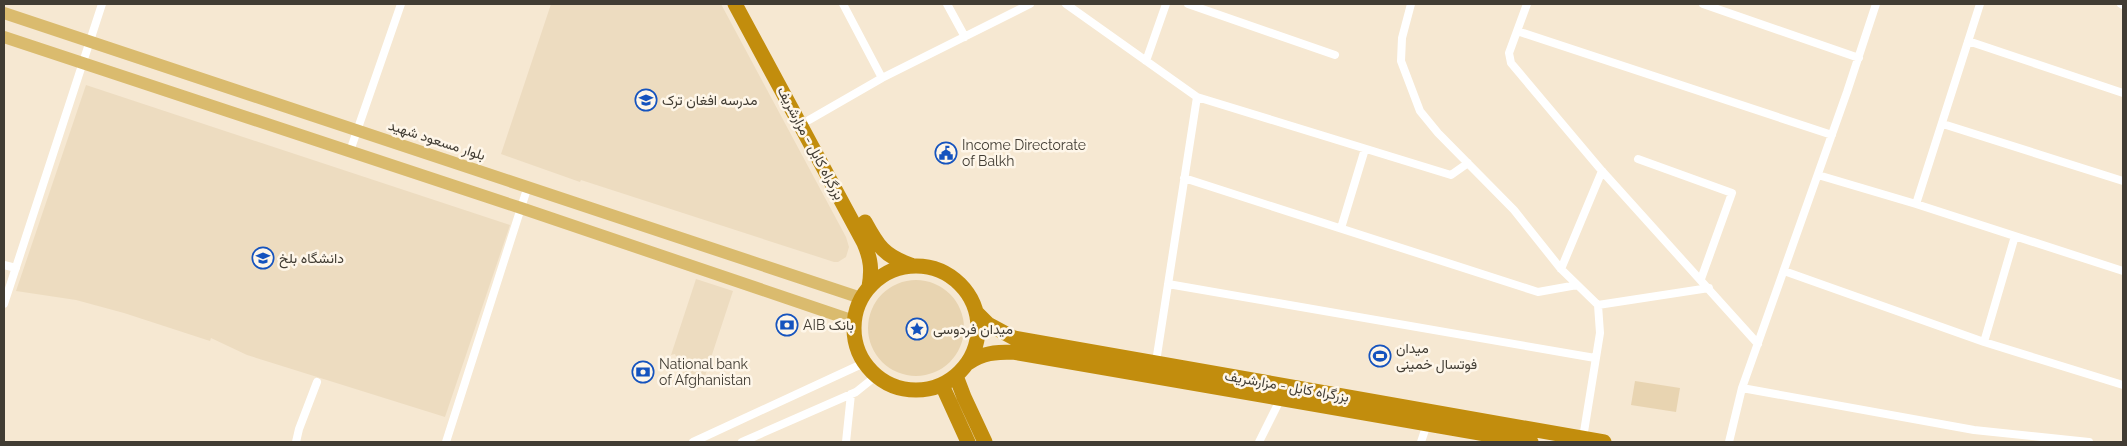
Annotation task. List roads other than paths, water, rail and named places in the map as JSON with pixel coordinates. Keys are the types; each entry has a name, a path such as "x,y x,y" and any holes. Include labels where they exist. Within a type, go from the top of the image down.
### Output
{"highway":[{"name":"بزرگراه کابل - مزارشریف","path":"735,4 840,187 881,250 895,260 911,265"},
{"name":"بزرگراه کابل - مزارشریف","path":"746,4 809,120 870,258 872,270 865,292"},
{"path":"911,265 928,266 945,272 965,290 977,313 979,330 976,347 968,363 956,376 942,385 928,389 908,390 888,384 876,376 864,363 855,343 854,320 865,292 881,276 895,269 911,265"},
{"name":"بزرگراه کابل - مزارشریف","path":"977,313 988,324 1014,338 1604,442"},
{"name":"بزرگراه کابل - مزارشریف","path":"968,363 980,355 995,352 1013,352 1531,442"},
{"path":"956,376 985,442"},
{"path":"942,385 968,442"}],"main road":[{"name":"بلوار مسعود شهید","path":"4,13 528,186 865,292"},
{"path":"4,37 854,320"},
{"path":"167,91 175,70"}],"street":[{"path":"4,304 102,4"},
{"path":"350,151 401,4"},
{"path":"842,4 882,78"},
{"path":"947,4 965,37"},
{"path":"809,120 882,78 1030,4"},
{"path":"1066,4 1197,97 1451,175 1468,163"},
{"path":"1146,61 1166,4"},
{"path":"1188,4 1335,55"},
{"path":"1411,4 1402,38 1401,61 1409,87 1420,112 1438,133 1514,210 1561,269 1598,305 1600,333 1583,438"},
{"path":"1527,4 1509,53 1512,63 1602,171 1758,344"},
{"path":"1703,4 1859,58"},
{"path":"1729,442 1742,388 1859,58 1876,4"},
{"path":"1916,204 1980,4"},
{"path":"1517,31 1832,135"},
{"path":"1968,41 2123,93"},
{"path":"1156,362 1197,97"},
{"path":"1943,124 2123,181"},
{"path":"1341,228 1365,149"},
{"path":"1638,159 1732,193 1701,279"},
{"path":"1561,269 1602,171"},
{"path":"1818,175 1916,204 2123,271"},
{"path":"1184,178 1538,292 1577,285"},
{"path":"446,442 528,186"},
{"path":"1984,342 2015,236"},
{"path":"4,265 16,268"},
{"path":"1784,272 1984,342 2123,385"},
{"path":"1168,284 1595,358"},
{"path":"1598,305 1709,288"},
{"path":"692,442 864,363"},
{"path":"742,442 851,394 876,376"},
{"path":"296,442 317,382"},
{"path":"1742,388 1974,430 2089,442"},
{"path":"846,442 851,394"},
{"path":"1259,442 1281,398"},
{"path":"1421,442 1426,424"}],"place":[{"name":"مدرسه افغان ترک","path":"646,100"},
{"name":"Income Directorate of Balkh","path":"946,153"},
{"name":"دانشگاه بلخ","path":"263,258"},
{"name":"AIB بانک","path":"787,325"},
{"name":"میدان فردوسی","path":"917,329"},
{"name":"میدان فوتسال خمینی","path":"1380,356"},
{"name":"National bank of Afghanistan","path":"643,372"}]}
